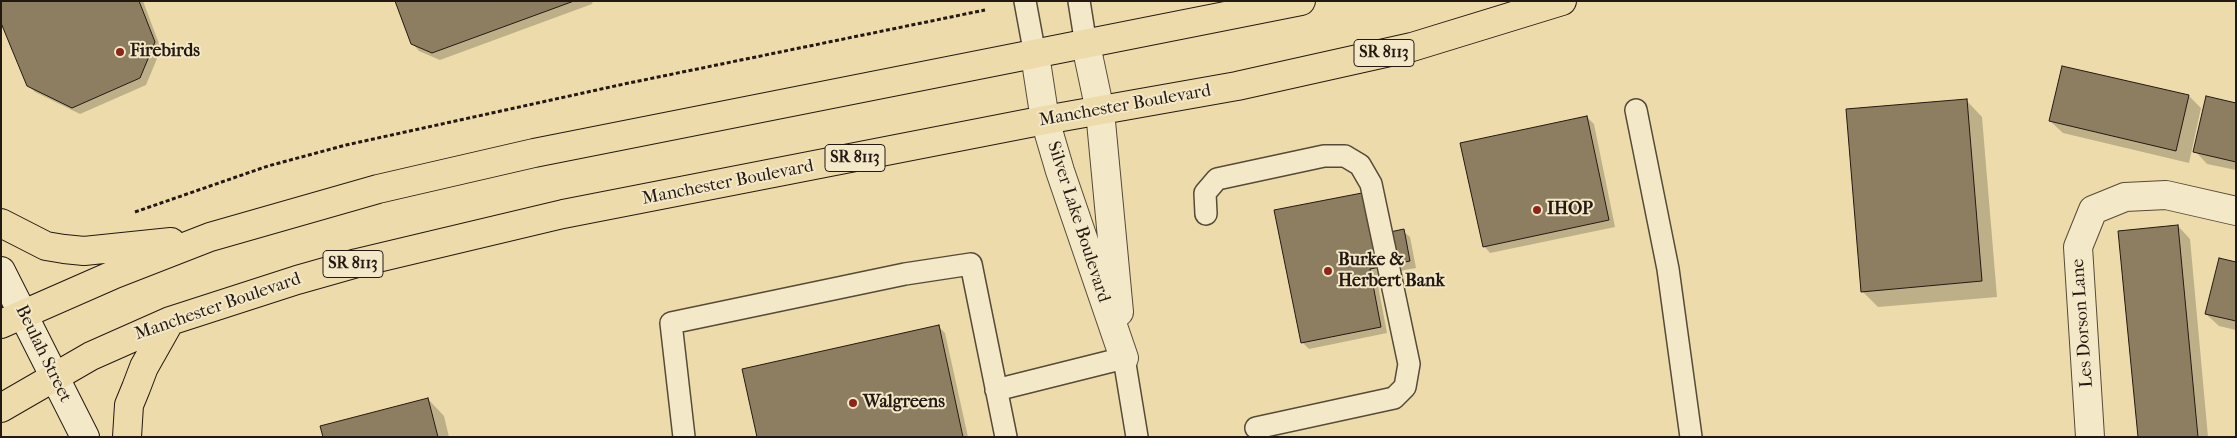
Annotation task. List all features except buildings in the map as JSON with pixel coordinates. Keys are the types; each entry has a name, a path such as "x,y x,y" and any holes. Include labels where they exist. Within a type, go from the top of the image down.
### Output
{"main road":[{"path":"12,319 115,274 210,238 316,205 446,172 1301,1"},
{"name":"Manchester Boulevard","path":"1,408 92,356 170,321 357,262 563,214 1045,120 1237,86 1412,47 1562,1"},
{"path":"1,223 46,246 64,250 84,251 210,238"},
{"path":"126,437 129,406 144,367 170,321"}],"street":[{"name":"Silver Lake Boulevard","path":"1086,45 1100,111 1124,358"},
{"name":"Silver Lake Boulevard","path":"1035,55 1045,120 1060,170 1124,358"},
{"name":"Les Dorson Lane","path":"2090,437 2078,247 2093,210 2125,197 2166,195 2236,211"},
{"name":"Beulah Street","path":"1,271 12,319 55,377 85,437"}],"lane":[{"path":"1025,1 1035,55"},
{"path":"1079,1 1086,45"},
{"path":"1636,110 1668,269 1691,437"},
{"path":"1206,214 1205,193 1217,179 1324,156 1345,156 1360,165 1371,184 1409,364 1405,387 1394,398 1256,428"},
{"path":"684,437 671,323 905,274 971,264 1006,437"},
{"path":"996,390 1124,358"},
{"name":"Silver Lake Boulevard","path":"1124,358 1137,437"}],"path":[{"path":"126,215 259,169 346,145 634,82 985,10"}],"place":[{"name":"Firebirds","path":"120,52"},
{"name":"IHOP","path":"1537,210"},
{"name":"Burke & Herbert Bank","path":"1328,271"},
{"name":"Walgreens","path":"853,403"}]}
